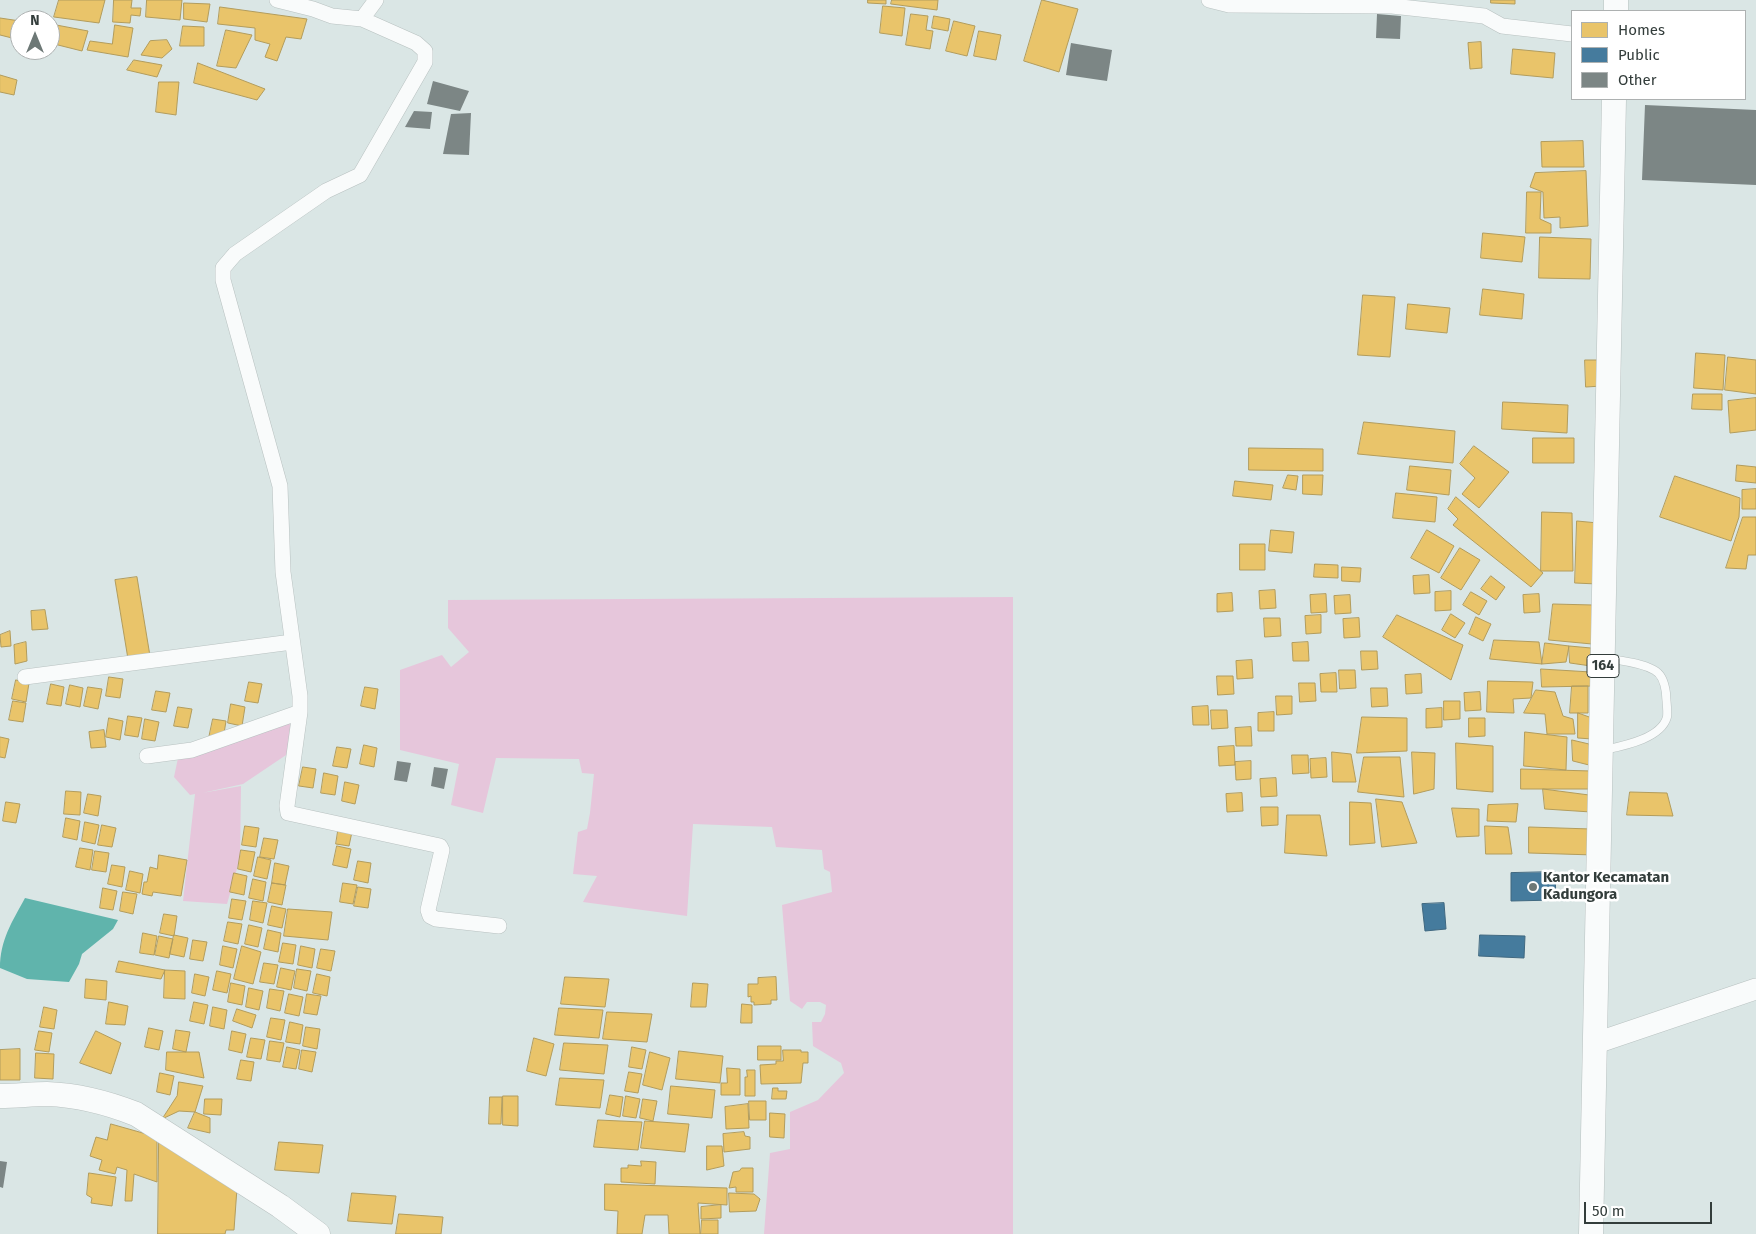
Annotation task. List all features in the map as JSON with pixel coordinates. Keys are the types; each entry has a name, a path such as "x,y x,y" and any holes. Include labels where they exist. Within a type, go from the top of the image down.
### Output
{"main road":[{"name":"164","path":"1591,1234 1614,100"},
{"path":"0,1096 48,1094 82,1098 136,1114 280,1206 318,1234"}],"street":[{"path":"277,0 332,16 362,19 416,43 424,51 424,62 360,175 326,191 234,254 223,268 223,280 280,486 283,572 300,696 300,712 286,806 288,812 440,846 442,850 428,910 430,916 436,919 499,926"},
{"path":"362,19 376,0"},
{"path":"1209,0 1230,5 1392,6 1484,16 1502,26 1571,34"},
{"path":"25,677 292,642"},
{"path":"146,756 192,750 300,712"},
{"path":"1596,1044 1756,989"}],"lane":[{"path":"1601,750 1626,745 1649,736 1660,727 1667,717 1663,680 1656,670 1633,663 1603,658"}],"shaded area":[{"path":"1013,597 1013,1234 764,1234 770,1153 790,1149 790,1112 818,1100 844,1073 841,1063 813,1046 812,1022 821,1022 825,1014 826,1005 820,1002 807,1002 802,1009 790,1001 782,905 832,892 830,872 824,869 822,850 776,847 772,827 693,824 687,916 583,902 597,876 573,874 578,832 587,829 594,774 582,773 579,759 496,758 483,813 451,805 459,764 400,750 400,670 442,655 451,667 469,652 448,628 448,600"},
{"path":"296,717 295,749 243,784 202,793 241,786 240,858 227,904 183,901 195,794 190,795 174,777 178,758"}],"water":[{"path":"25,898 118,920 113,929 82,954 69,982 27,979 0,968 4,940"}],"building: Homes":[{"path":"59,0 105,0 99,23 60,18 60,10 56,10"},
{"path":"114,0 132,0 131,8 141,8 140,16 131,15 130,23 113,22"},
{"path":"147,0 182,0 180,20 146,17"},
{"path":"868,0 886,0 886,4 868,3"},
{"path":"892,0 938,0 937,10 891,4"},
{"path":"1042,0 1078,9 1059,72 1024,61"},
{"path":"1491,0 1515,0 1515,4 1491,3"},
{"path":"184,3 210,4 207,22 184,19"},
{"path":"883,6 905,8 902,36 880,33"},
{"path":"220,7 307,19 301,39 286,37 277,61 265,57 270,44 255,40 255,28 218,24"},
{"path":"911,14 928,16 926,30 933,31 930,49 906,45"},
{"path":"934,16 950,19 948,31 932,28"},
{"path":"0,18 10,20 10,38 0,35"},
{"path":"954,21 975,26 967,56 946,51"},
{"path":"115,25 133,28 128,57 87,50 90,41 112,44"},
{"path":"60,26 88,31 82,51 60,46"},
{"path":"183,26 204,27 204,46 180,46"},
{"path":"226,30 252,35 236,68 217,66"},
{"path":"979,31 1001,35 996,60 974,56"},
{"path":"167,40 172,49 162,58 141,55 150,41"},
{"path":"1481,42 1482,68 1470,69 1468,43"},
{"path":"1513,49 1555,53 1553,78 1511,74"},
{"path":"134,60 162,65 157,77 127,70"},
{"path":"198,63 265,89 257,100 194,83"},
{"path":"0,75 17,80 14,95 0,92"},
{"path":"159,82 179,82 176,115 156,112"},
{"path":"1583,141 1584,167 1542,167 1541,142"},
{"path":"1586,171 1588,226 1560,228 1560,217 1544,218 1543,192 1530,187 1535,173"},
{"path":"1527,192 1541,192 1540,219 1551,224 1551,233 1526,233"},
{"path":"1483,233 1525,237 1522,262 1481,258"},
{"path":"1540,237 1591,239 1590,279 1539,278"},
{"path":"1483,289 1524,294 1522,319 1480,315"},
{"path":"1363,295 1395,297 1390,357 1358,355"},
{"path":"1408,304 1450,308 1447,333 1406,329"},
{"path":"1696,353 1725,355 1723,390 1694,388"},
{"path":"1728,357 1756,360 1756,394 1725,390"},
{"path":"1585,360 1600,360 1602,386 1586,387"},
{"path":"1693,394 1722,394 1722,410 1692,409"},
{"path":"1756,398 1756,430 1730,433 1728,401"},
{"path":"1503,402 1568,405 1567,433 1502,429"},
{"path":"1364,422 1455,431 1453,463 1358,454"},
{"path":"1533,438 1574,438 1574,463 1533,463"},
{"path":"1474,446 1509,472 1479,508 1462,494 1475,478 1460,464"},
{"path":"1249,448 1323,449 1323,471 1249,470"},
{"path":"1737,465 1756,467 1756,483 1736,481"},
{"path":"1410,466 1451,470 1449,495 1407,490"},
{"path":"1288,475 1298,476 1296,490 1283,488"},
{"path":"1303,475 1323,475 1322,495 1303,494"},
{"path":"1675,476 1740,498 1739,517 1731,541 1660,517"},
{"path":"1235,481 1273,485 1271,500 1233,496"},
{"path":"1756,489 1756,509 1742,509 1742,490"},
{"path":"1396,493 1437,497 1435,522 1393,518"},
{"path":"1456,497 1543,573 1531,587 1453,525 1458,519 1448,509"},
{"path":"1542,512 1572,513 1573,571 1541,571"},
{"path":"1743,517 1756,517 1756,555 1748,555 1746,569 1726,568"},
{"path":"1577,521 1598,523 1597,584 1575,583"},
{"path":"1271,530 1294,532 1292,553 1269,551"},
{"path":"1427,530 1454,546 1439,573 1411,558"},
{"path":"1240,544 1265,544 1265,570 1240,570"},
{"path":"1460,548 1480,560 1461,590 1441,578"},
{"path":"1315,564 1338,565 1338,578 1314,577"},
{"path":"1342,567 1361,568 1360,582 1342,581"},
{"path":"1429,575 1430,593 1414,594 1413,576"},
{"path":"1491,576 1505,587 1496,600 1481,589"},
{"path":"137,577 150,656 128,659 115,580"},
{"path":"1275,590 1276,608 1260,609 1259,591"},
{"path":"1451,591 1451,610 1435,611 1435,592"},
{"path":"1471,592 1487,601 1479,615 1463,605"},
{"path":"1232,593 1233,611 1217,612 1217,594"},
{"path":"1326,594 1327,612 1311,613 1310,595"},
{"path":"1539,594 1540,612 1524,613 1523,595"},
{"path":"1350,595 1351,613 1335,614 1334,596"},
{"path":"1553,604 1593,605 1592,644 1549,640"},
{"path":"45,610 48,629 32,630 31,611"},
{"path":"1451,614 1465,623 1455,638 1442,630"},
{"path":"1321,615 1321,633 1306,634 1305,616"},
{"path":"1397,615 1463,645 1451,680 1383,637"},
{"path":"1476,617 1491,624 1483,641 1469,634"},
{"path":"1264,618 1280,618 1281,636 1265,637"},
{"path":"1359,618 1360,637 1344,638 1343,619"},
{"path":"10,631 11,646 1,647 0,635"},
{"path":"1494,640 1539,642 1542,664 1490,659"},
{"path":"26,642 27,661 15,664 14,645"},
{"path":"1308,642 1309,661 1293,661 1292,643"},
{"path":"1545,643 1569,646 1566,662 1542,664"},
{"path":"1569,646 1591,648 1591,666 1570,663"},
{"path":"1361,651 1377,651 1378,669 1362,670"},
{"path":"1252,660 1253,678 1237,679 1236,661"},
{"path":"1541,669 1591,672 1592,686 1542,687"},
{"path":"1339,670 1355,670 1356,688 1340,689"},
{"path":"1336,673 1337,692 1321,692 1320,674"},
{"path":"1421,674 1422,693 1406,694 1405,675"},
{"path":"1217,676 1233,676 1234,694 1218,695"},
{"path":"109,677 123,679 120,698 106,696"},
{"path":"16,680 29,683 26,702 12,699"},
{"path":"1488,681 1533,682 1531,698 1513,699 1514,713 1487,712"},
{"path":"249,682 262,684 258,703 245,701"},
{"path":"1299,683 1315,683 1316,701 1300,702"},
{"path":"51,684 64,687 61,706 47,704"},
{"path":"70,685 83,688 80,707 66,704"},
{"path":"1572,686 1588,686 1588,713 1570,713"},
{"path":"88,687 102,689 98,709 84,706"},
{"path":"365,687 378,689 375,709 361,706"},
{"path":"1371,688 1387,688 1388,706 1372,707"},
{"path":"1536,690 1555,692 1563,716 1573,719 1575,734 1547,734 1545,714 1524,713"},
{"path":"156,691 170,693 166,712 152,710"},
{"path":"1480,692 1481,710 1465,711 1464,693"},
{"path":"1276,696 1292,696 1292,714 1277,715"},
{"path":"13,701 26,703 23,722 9,720"},
{"path":"1444,701 1460,701 1460,719 1444,720"},
{"path":"231,704 245,707 242,726 228,723"},
{"path":"1208,706 1209,725 1193,725 1192,707"},
{"path":"178,707 192,709 188,728 174,726"},
{"path":"1442,708 1442,727 1426,728 1426,709"},
{"path":"1211,710 1227,710 1228,728 1212,729"},
{"path":"1274,712 1274,731 1258,731 1258,713"},
{"path":"1578,713 1592,718 1592,739 1578,738"},
{"path":"128,716 142,718 138,737 125,735"},
{"path":"1362,717 1407,718 1407,751 1357,753"},
{"path":"109,718 123,721 120,740 106,737"},
{"path":"1469,718 1485,718 1485,736 1469,737"},
{"path":"145,719 159,722 155,741 142,739"},
{"path":"213,719 226,721 223,740 209,738"},
{"path":"1251,727 1252,746 1236,746 1235,728"},
{"path":"104,730 106,747 91,748 89,732"},
{"path":"1525,732 1567,737 1566,770 1524,766"},
{"path":"0,737 9,739 5,758 0,757"},
{"path":"1572,740 1589,744 1593,766 1573,761"},
{"path":"1456,743 1493,746 1493,792 1457,789"},
{"path":"364,745 377,748 374,767 360,764"},
{"path":"1234,746 1235,765 1219,766 1218,747"},
{"path":"337,747 351,749 347,768 333,766"},
{"path":"1332,752 1351,754 1356,782 1333,782"},
{"path":"1412,752 1435,753 1434,789 1414,794"},
{"path":"1292,755 1308,755 1309,773 1293,774"},
{"path":"1364,757 1400,757 1404,797 1358,792"},
{"path":"1326,758 1327,777 1311,778 1310,759"},
{"path":"1251,761 1251,779 1236,780 1235,762"},
{"path":"303,767 316,769 313,788 299,786"},
{"path":"1521,769 1591,771 1591,789 1521,789"},
{"path":"324,773 338,776 335,795 321,793"},
{"path":"1276,778 1277,796 1261,797 1260,779"},
{"path":"345,782 359,785 355,804 342,801"},
{"path":"1543,789 1589,795 1591,812 1545,809"},
{"path":"66,791 81,792 80,815 64,814"},
{"path":"1630,792 1667,793 1673,816 1627,815"},
{"path":"1242,793 1243,811 1227,812 1226,794"},
{"path":"88,794 101,796 98,816 84,813"},
{"path":"1376,799 1402,802 1417,843 1382,847"},
{"path":"6,802 20,804 16,823 3,821"},
{"path":"1350,802 1371,803 1375,843 1350,845"},
{"path":"1518,804 1516,822 1487,821 1488,805"},
{"path":"1261,807 1278,807 1278,825 1262,826"},
{"path":"1452,808 1479,809 1479,836 1457,837"},
{"path":"1287,815 1320,815 1327,856 1285,853"},
{"path":"66,818 80,821 77,840 63,837"},
{"path":"85,822 99,825 95,844 82,841"},
{"path":"102,825 116,828 112,847 98,845"},
{"path":"339,825 353,827 349,846 336,844"},
{"path":"245,826 259,828 256,847 242,845"},
{"path":"1485,826 1508,827 1512,854 1486,854"},
{"path":"1529,827 1591,829 1594,855 1529,853"},
{"path":"264,838 278,840 274,859 260,857"},
{"path":"337,846 351,849 347,868 333,865"},
{"path":"80,848 93,850 90,870 76,867"},
{"path":"241,850 255,852 251,872 238,869"},
{"path":"95,851 109,853 106,872 92,870"},
{"path":"159,855 187,860 181,896 153,892 152,896 142,894 150,867 157,869"},
{"path":"258,857 271,860 267,879 254,876"},
{"path":"358,861 371,863 368,883 354,880"},
{"path":"275,863 289,866 285,885 272,883"},
{"path":"112,865 125,867 122,887 108,884"},
{"path":"130,871 143,874 140,893 126,890"},
{"path":"234,873 247,876 244,895 230,892"},
{"path":"253,879 266,882 263,901 249,898"},
{"path":"272,883 286,885 282,905 268,902"},
{"path":"343,883 357,885 353,904 340,902"},
{"path":"358,887 371,889 368,908 354,906"},
{"path":"103,888 117,891 113,910 100,908"},
{"path":"123,892 137,894 133,914 120,911"},
{"path":"232,899 246,901 242,920 229,918"},
{"path":"253,901 267,903 263,923 250,920"},
{"path":"272,906 286,909 282,928 268,925"},
{"path":"288,909 332,912 328,940 284,936"},
{"path":"164,914 177,916 174,936 160,933"},
{"path":"228,922 242,924 238,944 224,941"},
{"path":"249,925 262,928 258,947 245,944"},
{"path":"268,930 281,933 278,952 264,949"},
{"path":"143,933 157,936 154,955 140,953"},
{"path":"174,935 188,938 184,957 170,954"},
{"path":"159,936 173,939 169,958 155,955"},
{"path":"193,940 207,942 203,961 190,959"},
{"path":"283,943 296,945 293,964 279,962"},
{"path":"223,946 237,949 233,968 220,965"},
{"path":"242,946 261,952 253,984 234,979"},
{"path":"301,946 315,949 312,968 298,965"},
{"path":"321,949 335,951 331,971 317,968"},
{"path":"119,961 165,970 161,979 116,972"},
{"path":"264,963 278,965 274,984 260,982"},
{"path":"281,968 295,971 291,990 277,987"},
{"path":"297,969 311,971 307,991 294,988"},
{"path":"165,970 185,971 185,999 164,998"},
{"path":"217,971 231,974 227,993 213,990"},
{"path":"195,974 209,977 205,996 192,993"},
{"path":"317,974 330,977 327,996 313,993"},
{"path":"565,977 609,979 605,1007 561,1004"},
{"path":"776,977 777,1000 771,1000 771,1004 754,1005 754,1002 751,1002 751,996 748,997 748,984 758,984 758,978"},
{"path":"86,979 107,981 106,1000 85,998"},
{"path":"231,983 245,986 242,1005 228,1002"},
{"path":"693,983 708,984 706,1007 691,1007"},
{"path":"249,988 263,991 259,1010 246,1007"},
{"path":"270,989 284,991 280,1011 267,1008"},
{"path":"289,994 303,997 299,1016 285,1013"},
{"path":"307,994 321,996 317,1015 304,1013"},
{"path":"109,1002 128,1006 125,1025 106,1024"},
{"path":"194,1002 208,1005 204,1024 190,1021"},
{"path":"742,1004 752,1005 752,1023 741,1023"},
{"path":"44,1007 57,1010 54,1029 40,1027"},
{"path":"213,1007 227,1010 224,1029 210,1026"},
{"path":"559,1008 603,1010 599,1038 555,1035"},
{"path":"237,1009 256,1015 252,1028 233,1021"},
{"path":"607,1012 652,1014 647,1042 603,1039"},
{"path":"271,1018 285,1020 281,1040 267,1037"},
{"path":"290,1022 303,1025 300,1044 286,1042"},
{"path":"306,1027 320,1029 317,1049 303,1046"},
{"path":"149,1028 163,1031 159,1050 145,1047"},
{"path":"176,1030 190,1032 186,1052 173,1049"},
{"path":"39,1031 52,1033 49,1052 35,1050"},
{"path":"96,1031 121,1043 111,1074 80,1063"},
{"path":"232,1031 246,1034 242,1053 229,1050"},
{"path":"251,1038 265,1040 261,1059 247,1057"},
{"path":"534,1038 554,1044 546,1076 527,1071"},
{"path":"270,1041 284,1043 280,1062 267,1060"},
{"path":"564,1043 608,1045 604,1074 560,1070"},
{"path":"758,1046 781,1046 781,1060 758,1060"},
{"path":"287,1047 300,1050 296,1069 283,1067"},
{"path":"632,1047 646,1050 642,1069 629,1067"},
{"path":"20,1049 20,1080 0,1080 0,1050"},
{"path":"302,1050 316,1052 312,1072 299,1069"},
{"path":"783,1050 808,1052 808,1063 803,1063 801,1083 761,1084 760,1065 776,1064 776,1061 783,1061"},
{"path":"679,1051 723,1056 720,1083 676,1079"},
{"path":"167,1052 199,1052 204,1078 166,1070"},
{"path":"650,1052 670,1058 662,1090 643,1085"},
{"path":"36,1053 54,1054 53,1079 35,1078"},
{"path":"241,1060 254,1062 251,1081 237,1079"},
{"path":"727,1068 740,1069 740,1095 721,1095 721,1083 727,1083"},
{"path":"747,1070 755,1070 755,1096 745,1096"},
{"path":"629,1072 642,1074 638,1093 625,1091"},
{"path":"160,1073 174,1076 170,1095 157,1092"},
{"path":"560,1078 604,1080 600,1108 556,1105"},
{"path":"179,1082 203,1086 195,1112 179,1111 162,1119 177,1096"},
{"path":"671,1086 715,1090 712,1118 668,1114"},
{"path":"773,1088 778,1088 778,1091 787,1091 786,1099 772,1099"},
{"path":"610,1095 623,1097 620,1117 606,1114"},
{"path":"503,1096 518,1096 518,1126 503,1125"},
{"path":"626,1096 640,1099 636,1118 623,1116"},
{"path":"490,1097 502,1097 501,1124 489,1124"},
{"path":"205,1099 222,1099 221,1115 204,1114"},
{"path":"643,1099 657,1101 653,1121 640,1118"},
{"path":"749,1101 766,1101 766,1120 750,1120"},
{"path":"748,1104 749,1128 726,1129 725,1107"},
{"path":"195,1112 210,1118 210,1133 188,1128"},
{"path":"770,1113 785,1114 784,1138 770,1137"},
{"path":"598,1120 642,1122 638,1150 594,1147"},
{"path":"645,1121 689,1124 685,1152 641,1148"},
{"path":"111,1124 157,1137 157,1182 134,1174 132,1201 125,1201 127,1170 117,1167 115,1174 99,1170 102,1160 90,1156 96,1137 107,1140"},
{"path":"744,1132 745,1136 750,1137 750,1149 724,1152 723,1134"},
{"path":"159,1138 237,1188 234,1230 226,1230 225,1234 158,1234"},
{"path":"279,1142 323,1145 319,1173 275,1170"},
{"path":"707,1146 722,1146 724,1166 707,1170"},
{"path":"641,1161 656,1162 655,1184 621,1182 621,1168 628,1168 628,1165 641,1166"},
{"path":"742,1168 753,1168 753,1192 736,1192 736,1187 729,1188 733,1172 739,1171"},
{"path":"89,1173 116,1177 112,1206 91,1203 92,1198 87,1195"},
{"path":"605,1184 727,1188 727,1205 698,1203 700,1234 669,1234 668,1215 645,1215 642,1234 617,1234 618,1211 605,1210"},
{"path":"352,1193 396,1196 392,1224 348,1221"},
{"path":"729,1193 754,1194 760,1199 756,1211 730,1212"},
{"path":"721,1205 721,1218 701,1219 701,1207"},
{"path":"399,1214 443,1217 441,1234 396,1234"},
{"path":"702,1220 718,1220 718,1234 701,1234"}],"building: Public":[{"name":"Kantor Kecamatan Kadungora","path":"1555,872 1556,900 1511,901 1511,873"},
{"path":"1444,903 1446,929 1425,931 1422,904"},
{"name":"Kantor Kecamatan Kadungora","path":"1480,935 1525,936 1524,958 1479,956"}],"building: Other":[{"path":"1377,14 1401,16 1400,39 1376,38"},
{"path":"1071,43 1112,50 1107,81 1066,75"},
{"path":"433,81 469,91 460,111 427,104"},
{"path":"1645,105 1756,110 1756,185 1642,180"},
{"path":"414,111 432,112 430,129 405,127"},
{"path":"471,113 469,155 443,154 451,114"},
{"path":"397,761 411,763 407,782 394,780"},
{"path":"434,767 448,769 444,789 431,786"},
{"path":"0,1161 7,1162 3,1188 0,1187"}],"place":[{"name":"Kantor Kecamatan Kadungora","path":"1533,887"}]}
